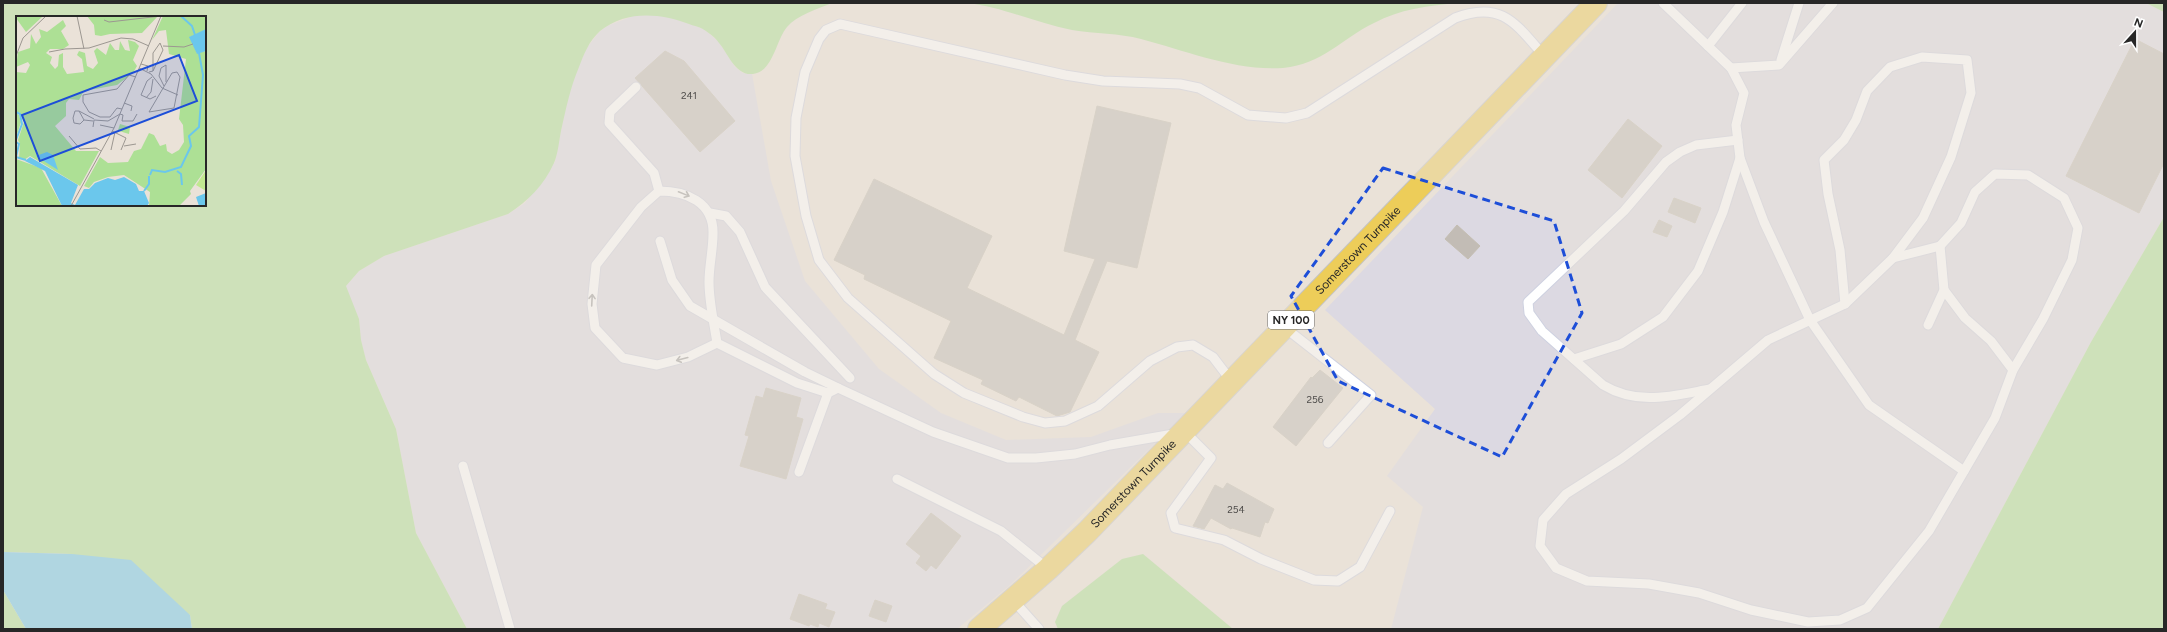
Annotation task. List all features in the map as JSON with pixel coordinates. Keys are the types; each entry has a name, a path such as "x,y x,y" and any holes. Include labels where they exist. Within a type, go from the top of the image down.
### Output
{"main road":[{"name":"Somerstown Turnpike","path":"979,629 1048,569 1185,432 1596,3"}],"lane":[{"path":"1663,3 1731,68 1744,93 1736,125 1740,158 1764,222 1810,320 1869,405 1964,471"},
{"path":"1708,46 1742,3"},
{"path":"1779,65 1799,3"},
{"path":"1731,68 1779,65 1833,3"},
{"path":"1232,382 1213,357 1193,345 1177,347 1150,361 1098,406 1065,421 1045,423 1023,417 964,392 934,374 848,298 819,260 806,216 795,148 796,118 806,72 819,39 826,30 840,24 1065,76 1103,81 1180,84 1199,88 1248,115 1268,118 1286,118 1307,113 1455,18 1470,12 1483,10 1500,13 1513,20 1544,56"},
{"path":"1845,304 1840,250 1828,194 1824,160 1844,140 1856,120 1867,91 1890,67 1922,57 1967,60 1972,93 1951,157 1923,218 1893,258 1845,304 1768,340 1680,415 1620,460 1566,494 1543,520 1540,546 1556,568 1587,581 1649,584 1699,592 1751,610 1808,622 1840,620 1867,608 1929,531 1995,418 2013,370 2044,319 2072,260 2078,228 2064,198 2028,175 1995,174 1976,192 1961,223 1940,246 1893,258"},
{"path":"636,87 610,112 609,123 654,173 659,191"},
{"path":"1710,390 1656,398 1626,396 1603,385 1542,331 1529,313 1528,302 1624,210 1666,162 1680,152 1696,145 1738,140"},
{"path":"1574,359 1622,344 1663,317 1698,271 1723,212 1740,158"},
{"path":"659,191 676,191 697,199 710,213 714,233 709,283 717,343 688,357 657,365 623,358 595,328 592,304 596,265 641,207 659,191"},
{"path":"710,213 726,216 740,232 764,287 850,378"},
{"path":"660,241 672,280 690,306 805,372 933,432 1008,458 1036,458 1075,454 1110,445 1185,432 1211,458 1171,513 1175,528 1224,540 1261,559 1314,580 1338,582 1360,567 1390,511"},
{"path":"1928,325 1944,290 1940,246"},
{"path":"1944,290 1965,318 1991,341 2013,370"},
{"path":"1284,327 1371,396 1328,443"},
{"path":"717,343 797,383 828,393"},
{"path":"799,472 828,393 838,388"},
{"path":"463,466 510,629"},
{"path":"897,479 1001,531 1048,569"},
{"path":"1012,600 1036,628"}],"highlighted area":[{"path":"1383,168 1554,221 1582,313 1502,457 1338,381 1291,296"}],"shaded area":[{"path":"1618,3 2146,3 2164,12 2164,217 2091,342 1938,629 1391,629 1423,507 1387,476 1435,409 1325,310"},
{"path":"636,15 656,15 675,18 704,29 719,42 735,67 743,73 752,74 771,181 805,281 879,369 941,413 1006,440 1091,437 1158,413 1186,413 1010,585 957,629 467,629 416,533 396,429 366,360 361,340 359,319 345,287 359,271 384,256 508,214 525,203 555,162 569,90 586,49 599,32 607,26"}],"green space":[{"path":"3,3 832,3 808,13 791,23 783,33 770,62 760,72 753,74 747,74 737,68 716,39 711,35 698,27 678,20 655,16 643,16 632,17 610,24 596,35 585,53 571,91 554,163 535,192 529,198 508,214 384,256 359,271 346,286 359,319 361,340 366,360 396,429 416,533 467,629 192,629 190,615 72,554 3,552"},
{"path":"967,3 1456,3 1424,7 1394,14 1362,29 1331,50 1309,62 1283,68 1265,68 1211,59 1133,37 1072,30 1007,11"},
{"path":"2146,3 2164,3 2164,12"},
{"path":"2164,217 2164,629 1938,629 2091,342"},
{"path":"1143,554 1233,629 1058,629 1055,622 1062,606 1122,559"},
{"path":"3,590 26,629 3,629"}],"water":[{"path":"3,552 72,554 131,560 190,615 192,629 26,629 3,590"}],"building":[{"path":"2135,39 2164,54 2164,163 2139,213 2066,176"},
{"path":"665,51 684,61 735,121 700,152 635,78"},
{"path":"1097,106 1171,123 1137,268 1107,261 1075,340 1099,352 1070,412 1057,416 1019,397 1016,401 981,384 983,380 934,358 951,321 864,279 865,275 834,260 874,179 992,236 967,288 1064,335 1095,259 1064,251"},
{"path":"1628,119 1662,146 1622,198 1588,170"},
{"path":"1674,198 1701,208 1695,223 1668,212"},
{"path":"1659,220 1672,226 1667,237 1653,232"},
{"path":"1457,225 1480,246 1468,259 1445,239"},
{"path":"1320,370 1343,388 1296,446 1273,427 1311,377 1312,378"},
{"path":"766,388 801,398 796,417 803,419 786,479 740,466 749,436 745,435 756,396 763,398"},
{"path":"1227,483 1274,509 1268,523 1265,522 1260,537 1232,528 1231,529 1211,518 1204,529 1193,526 1215,485 1223,489"},
{"path":"931,513 961,536 936,569 931,565 926,571 916,563 921,556 906,544"},
{"path":"799,594 827,604 825,609 835,612 829,627 819,623 818,627 810,624 809,626 790,619"},
{"path":"875,600 892,606 886,622 869,616"}]}
